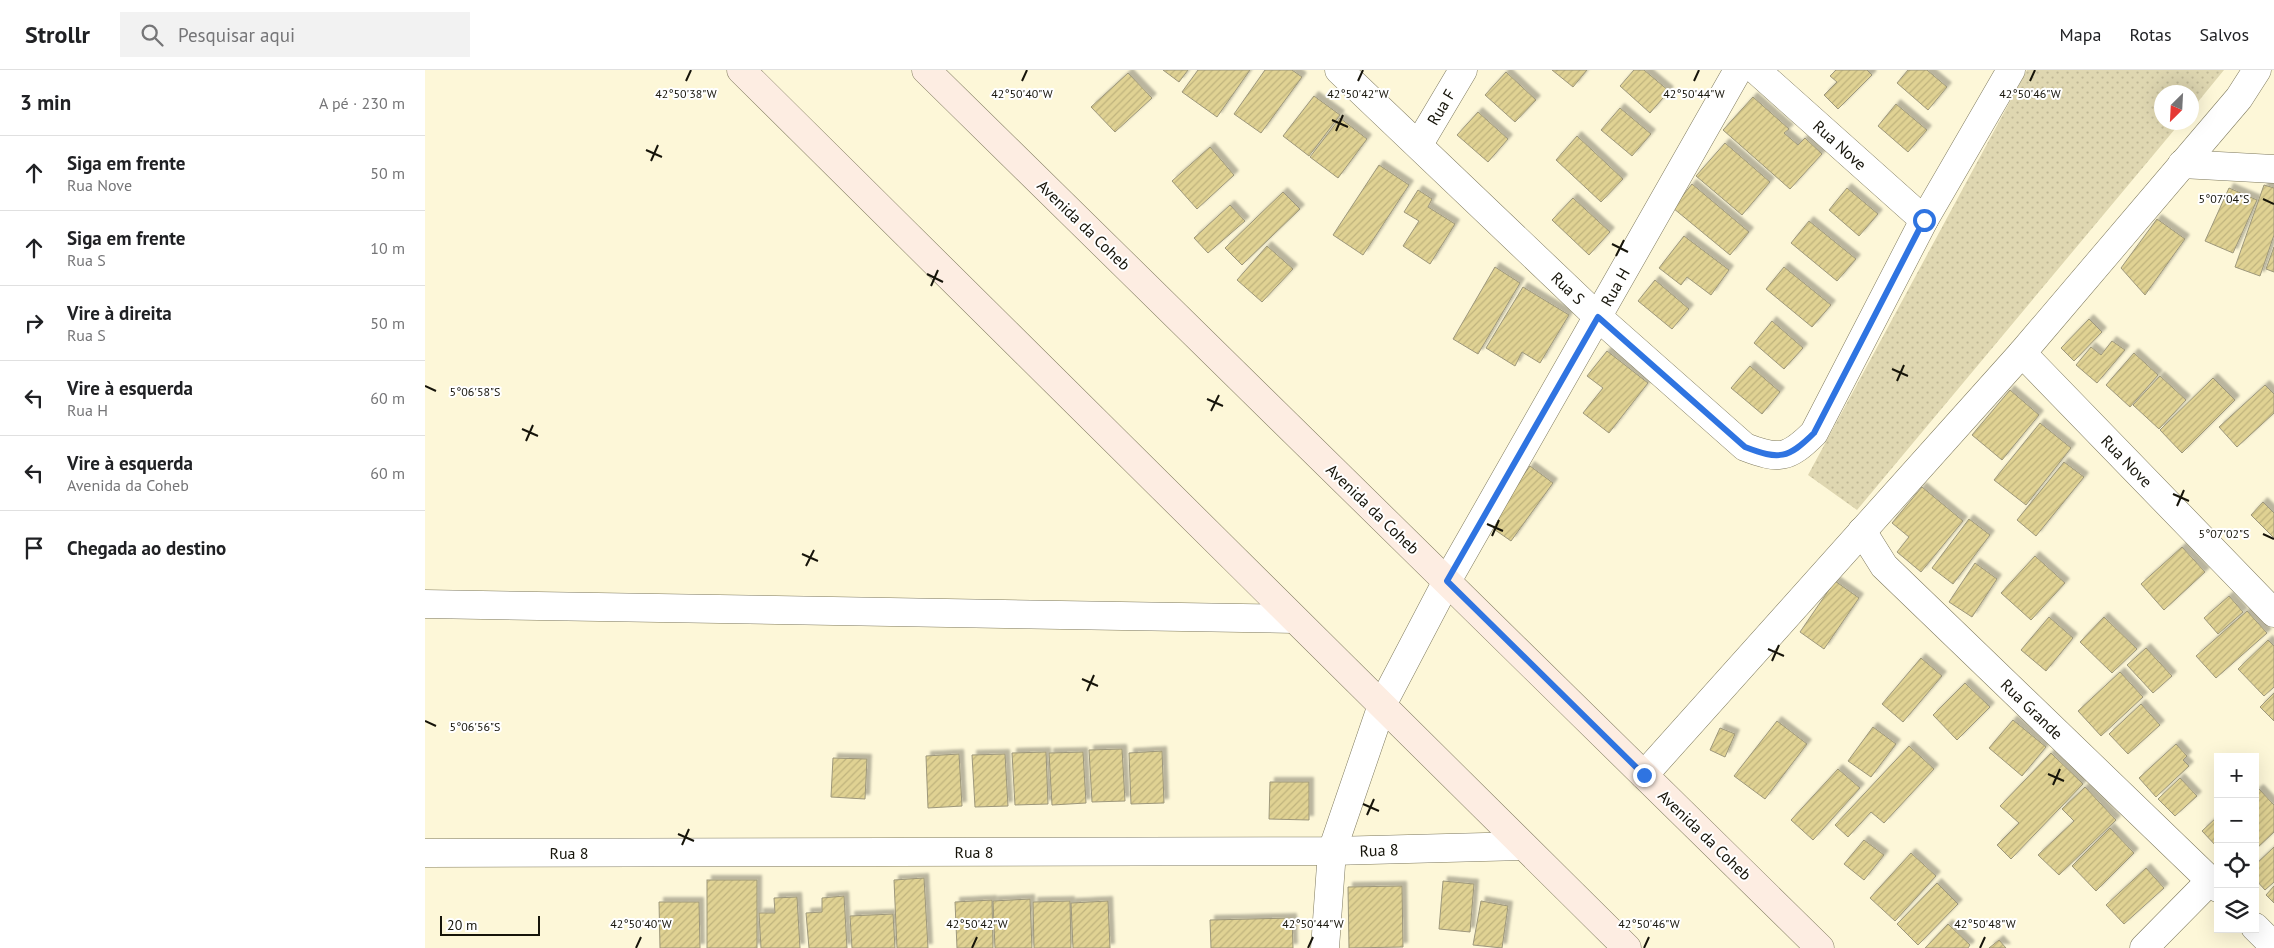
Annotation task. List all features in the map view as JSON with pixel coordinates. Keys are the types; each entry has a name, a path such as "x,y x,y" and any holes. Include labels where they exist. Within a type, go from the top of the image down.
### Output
{"main road":[{"path":"741,70 1627,948"},
{"name":"Avenida da Coheb","path":"926,70 1821,948"}],"street":[{"name":"Rua S","path":"1339,70 1419,144 1598,317 1745,447 1766,455 1787,455 1800,447 1814,433 1924,220"},
{"name":"Rua F","path":"1419,144 1463,70"},
{"name":"Rua H","path":"1325,948 1332,851 1381,705 1447,581 1738,70"},
{"name":"Rua Nove","path":"1756,70 1924,220"},
{"path":"1924,220 2011,70"},
{"path":"1644,775 2022,353 2239,98 2257,70"},
{"path":"2182,164 2274,169"},
{"name":"Rua Nove","path":"2022,353 2274,613"},
{"name":"Rua Grande","path":"1862,531 1884,566 2214,884"},
{"path":"425,604 1294,619"},
{"name":"Rua 8","path":"425,854 1332,851 1523,846"},
{"path":"2145,948 2214,884"},
{"path":"2259,931 2274,946"}],"shaded area":[{"path":"2027,70 2224,70 2199,100 2199,85 2154,85 2154,130 2174,130 1857,510 1808,475"}],"building":[{"path":"1163,70 1188,70 1179,82"},
{"path":"1198,70 1250,70 1217,117 1182,92"},
{"path":"1265,70 1292,70 1302,77 1261,133 1234,114"},
{"path":"1552,70 1587,70 1573,87"},
{"path":"1634,70 1644,70 1669,91 1650,113 1620,86"},
{"path":"1836,70 1867,70 1872,75 1838,109 1824,95 1837,82 1830,76"},
{"path":"1908,70 1927,70 1947,87 1928,110 1897,83"},
{"path":"1506,72 1536,100 1515,122 1485,95"},
{"path":"1128,73 1152,98 1115,132 1091,107"},
{"path":"1314,96 1340,115 1309,156 1283,136"},
{"path":"1753,97 1789,129 1784,133 1798,145 1805,138 1822,154 1790,189 1723,130"},
{"path":"1896,104 1927,130 1908,152 1878,126"},
{"path":"1620,108 1651,134 1632,156 1601,130"},
{"path":"1478,112 1508,139 1488,162 1457,135"},
{"path":"1340,118 1367,139 1338,178 1310,157"},
{"path":"1577,136 1623,179 1601,202 1556,160"},
{"path":"1725,143 1770,182 1742,215 1696,176"},
{"path":"1210,147 1234,175 1197,209 1172,181"},
{"path":"1379,165 1409,185 1363,255 1333,235"},
{"path":"1692,184 1749,232 1730,255 1673,208"},
{"path":"2264,185 2274,188 2274,235 2260,276 2235,267"},
{"path":"1847,188 1878,214 1859,236 1829,210"},
{"path":"2229,188 2257,200 2233,253 2205,241"},
{"path":"1418,190 1432,199 1428,207 1455,224 1430,264 1403,246 1419,221 1404,212"},
{"path":"1283,192 1300,209 1242,265 1225,248"},
{"path":"1573,198 1610,232 1589,255 1552,220"},
{"path":"1230,205 1245,221 1208,253 1194,238"},
{"path":"2157,219 2185,239 2145,295 2121,268"},
{"path":"1809,221 1856,259 1837,281 1791,243"},
{"path":"1684,236 1729,270 1711,295 1687,277 1681,285 1659,268"},
{"path":"1267,246 1293,269 1262,302 1237,280"},
{"path":"2274,247 2274,272 2266,269"},
{"path":"1495,267 1520,283 1478,354 1453,339"},
{"path":"1784,267 1831,305 1812,327 1766,289"},
{"path":"1655,280 1689,309 1672,329 1638,301"},
{"path":"1523,287 1569,315 1540,363 1522,352 1515,366 1486,348"},
{"path":"2089,319 2102,332 2074,361 2061,348"},
{"path":"1772,321 1803,348 1784,369 1754,343"},
{"path":"2112,341 2125,350 2097,383 2076,365 2091,347 2101,355"},
{"path":"1607,351 1648,383 1609,433 1583,413 1603,388 1587,376"},
{"path":"2134,353 2158,375 2130,407 2106,385"},
{"path":"1750,366 1780,392 1762,414 1731,388"},
{"path":"2160,376 2186,400 2159,429 2133,405"},
{"path":"2213,378 2235,400 2182,453 2160,430"},
{"path":"2265,385 2274,394 2274,413 2237,447 2219,427"},
{"path":"2010,390 2039,415 2002,460 1972,435"},
{"path":"2040,423 2071,448 2026,505 1994,480"},
{"path":"2064,462 2084,477 2036,536 2017,520"},
{"path":"1530,466 1553,483 1511,541 1488,525"},
{"path":"1922,487 1963,521 1921,572 1897,552 1909,537 1892,523"},
{"path":"2263,502 2274,513 2274,538 2251,515"},
{"path":"1969,519 1990,535 1953,584 1932,568"},
{"path":"2182,547 2205,572 2164,610 2141,584"},
{"path":"2035,556 2065,583 2031,620 2001,593"},
{"path":"1975,563 1997,579 1972,617 1949,602"},
{"path":"1835,581 1859,598 1824,649 1800,632"},
{"path":"2229,596 2243,612 2218,634 2204,618"},
{"path":"2247,611 2267,633 2216,678 2196,656"},
{"path":"2049,617 2073,638 2046,671 2021,650"},
{"path":"2104,617 2137,649 2112,673 2080,642"},
{"path":"2268,640 2274,646 2274,687 2264,696 2238,669"},
{"path":"2146,648 2172,676 2153,693 2127,665"},
{"path":"1921,658 1942,676 1903,722 1882,704"},
{"path":"2120,672 2143,697 2101,736 2078,711"},
{"path":"1965,683 1990,707 1957,740 1933,715"},
{"path":"2274,693 2274,721 2260,707"},
{"path":"2141,704 2160,725 2128,754 2109,734"},
{"path":"2013,720 2046,747 2022,776 1989,748"},
{"path":"1777,721 1807,744 1765,799 1734,776"},
{"path":"1873,727 1896,744 1871,777 1848,761"},
{"path":"1720,728 1735,734 1725,757 1710,750"},
{"path":"2176,744 2187,756 2183,760 2189,766 2156,797 2139,778"},
{"path":"1909,746 1934,769 1884,823 1871,812 1848,837 1835,825"},
{"path":"1122,749 1125,801 1092,802 1089,750"},
{"path":"1162,751 1164,803 1131,804 1129,753"},
{"path":"1046,752 1048,804 1015,805 1012,753"},
{"path":"1083,752 1086,803 1052,805 1049,753"},
{"path":"2051,753 2083,784 2011,859 1997,845 2019,823 2000,806"},
{"path":"959,754 962,806 928,808 926,756"},
{"path":"1005,754 1008,806 975,807 972,755"},
{"path":"833,758 867,759 865,799 831,797"},
{"path":"1838,769 1860,788 1813,840 1791,820"},
{"path":"2180,778 2197,796 2175,816 2158,799"},
{"path":"1270,782 1309,782 1309,820 1269,819"},
{"path":"2085,787 2116,820 2059,875 2038,855 2074,821 2062,809"},
{"path":"2259,789 2274,805 2274,832 2259,846"},
{"path":"2214,820 2214,844 2202,831"},
{"path":"2110,828 2134,853 2096,891 2072,866"},
{"path":"1864,840 1884,855 1864,880 1844,864"},
{"path":"2274,847 2274,882 2265,890 2259,883 2259,861"},
{"path":"1911,853 1936,876 1895,921 1870,898"},
{"path":"2146,868 2164,888 2124,924 2106,905"},
{"path":"924,878 928,948 897,948 894,880"},
{"path":"707,880 757,880 757,948 707,948"},
{"path":"1443,881 1474,884 1470,932 1439,929"},
{"path":"1937,883 1958,904 1918,945 1897,924"},
{"path":"1402,886 1403,947 1349,948 1348,887"},
{"path":"2274,886 2274,903 2266,895"},
{"path":"844,896 847,948 809,948 806,913 822,912 822,898"},
{"path":"797,897 800,948 761,948 759,913 775,913 774,898"},
{"path":"1030,899 1032,948 995,948 993,901"},
{"path":"992,900 993,948 957,948 955,902"},
{"path":"1070,901 1071,948 1034,948 1033,902"},
{"path":"1108,901 1110,948 1073,948 1071,903"},
{"path":"1481,901 1508,906 1502,948 1473,945"},
{"path":"659,902 699,902 700,948 660,948"},
{"path":"893,914 895,948 852,948 850,916"},
{"path":"1292,918 1293,948 1211,948 1210,920"},
{"path":"1948,924 1970,945 1968,948 1925,948"},
{"path":"1999,940 2006,948 1989,948"}],"route":[{"path":"1644,775 1447,581 1598,317 1745,447 1766,455 1787,455 1800,447 1814,433 1924,220"}]}
